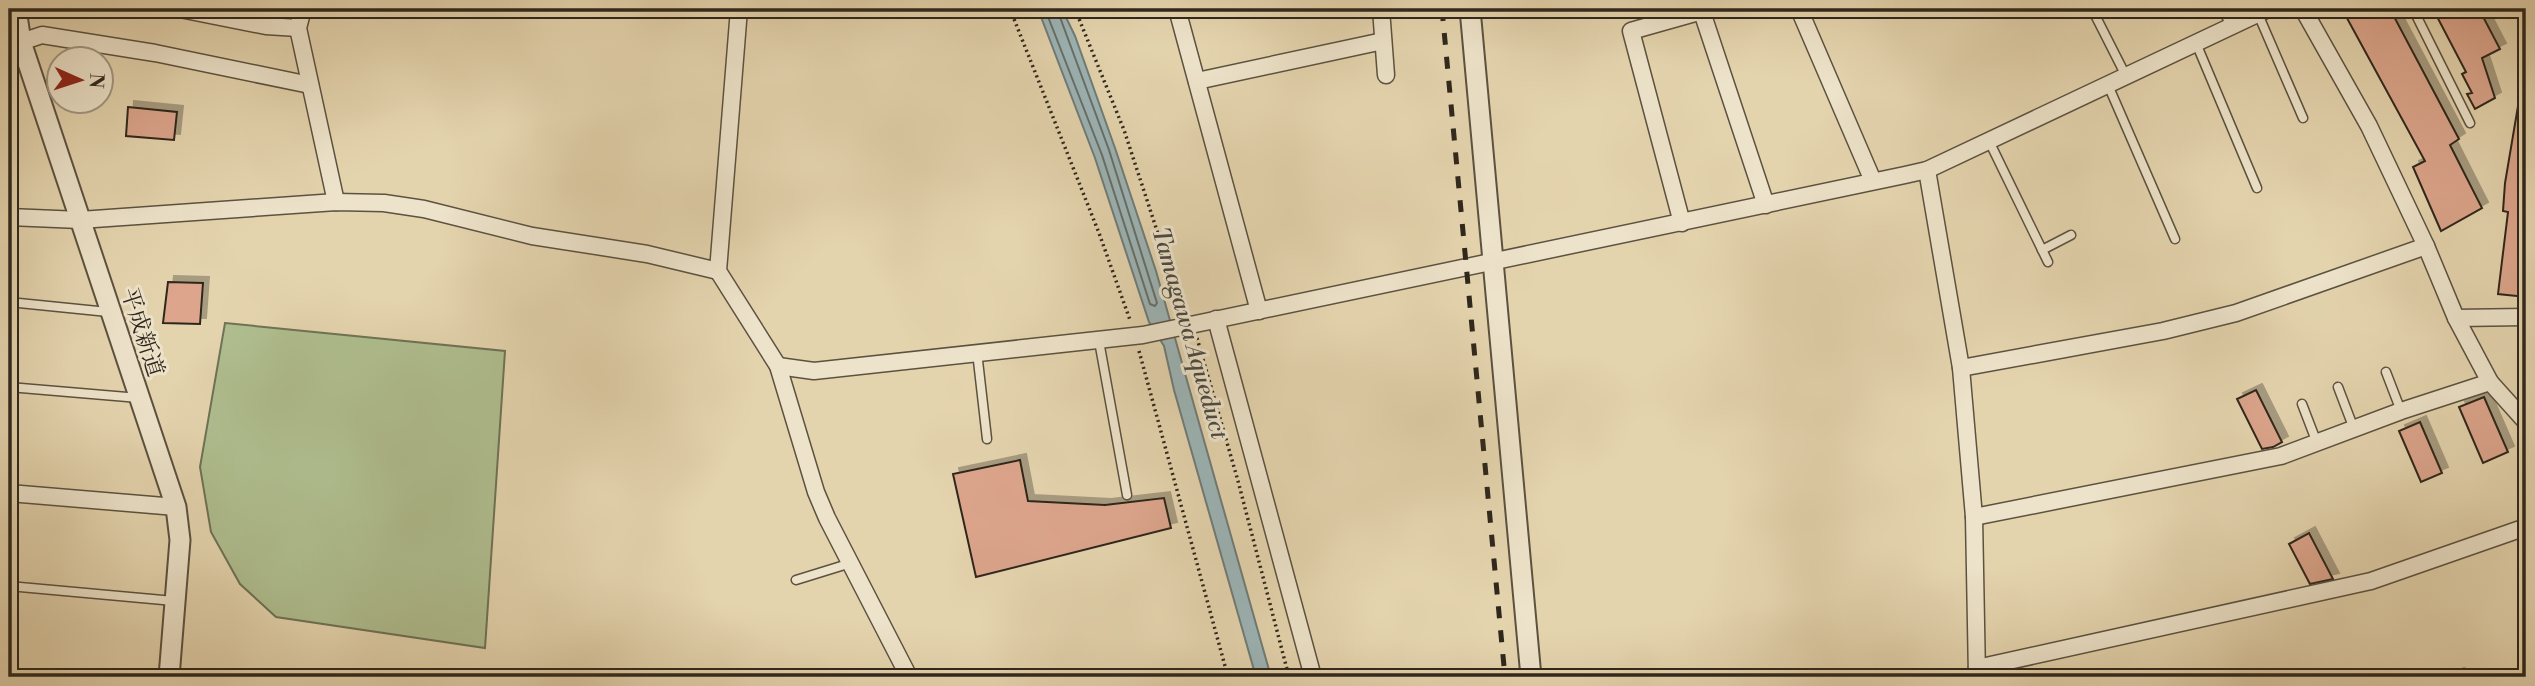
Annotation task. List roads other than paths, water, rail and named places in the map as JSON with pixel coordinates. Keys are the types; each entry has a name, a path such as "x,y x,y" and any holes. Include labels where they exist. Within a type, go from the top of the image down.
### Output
{"street":[{"name":"平成新道","path":"16,9 15,42 80,220 176,507 180,540 169,677"},
{"path":"180,9 266,26 298,28"},
{"path":"303,9 298,28 336,202"},
{"path":"739,9 718,271 778,366 816,492 909,677"},
{"path":"1177,9 1259,311"},
{"path":"1381,9 1386,75"},
{"path":"1471,9 1531,677"},
{"path":"1799,9 1873,181"},
{"path":"2302,9 2369,126 2426,246 2456,318 2490,382 2526,422"},
{"path":"1682,223 1631,31 1702,10 1766,205"},
{"path":"778,366 814,371 1143,335 1927,170 2263,11"},
{"path":"15,42 42,35 155,53 310,85"},
{"path":"1197,81 1383,41"},
{"path":"1927,170 1961,368 1974,517 1977,672 2371,581 2526,527"},
{"path":"9,217 80,220 336,202 384,203 424,209 532,236 647,254 718,271"},
{"path":"1961,368 2163,331 2236,313 2426,246"},
{"path":"2456,318 2526,317"},
{"path":"1216,320 1313,677"},
{"path":"1974,517 2281,456 2401,411 2490,382"},
{"path":"9,493 176,507"}],"lane":[{"path":"2092,9 2126,76"},
{"path":"2223,9 2231,27"},
{"path":"2413,9 2470,123"},
{"path":"2263,11 2303,118"},
{"path":"2196,43 2257,188"},
{"path":"2108,85 2175,239"},
{"path":"1989,141 2048,262"},
{"path":"2042,250 2071,235"},
{"path":"9,302 111,312"},
{"path":"1098,341 1127,495"},
{"path":"977,352 987,439"},
{"path":"2386,372 2401,411"},
{"path":"9,387 139,398"},
{"path":"2338,387 2354,429"},
{"path":"2302,404 2316,443"},
{"path":"796,580 851,563"},
{"path":"9,586 174,601"}],"water":[{"path":"1038,9 1062,9 1075,36 1115,148 1156,271 1271,677 1256,677 1174,390 1164,346 1149,322 1095,158"}],"railway":[{"path":"1442,9 1505,677"}],"water label":[{"name":"Tamagawa Aqueduct","path":"1190,333"}]}
